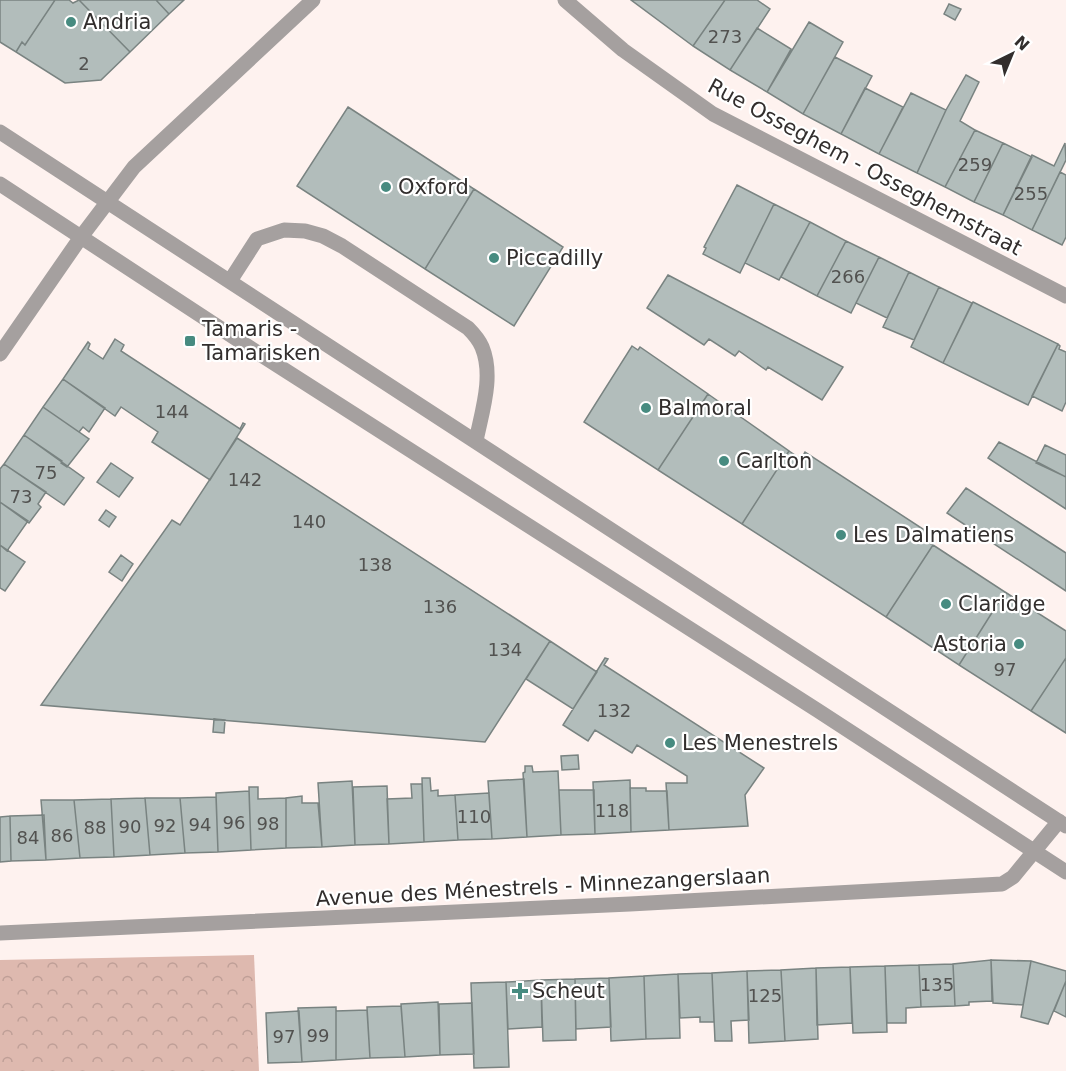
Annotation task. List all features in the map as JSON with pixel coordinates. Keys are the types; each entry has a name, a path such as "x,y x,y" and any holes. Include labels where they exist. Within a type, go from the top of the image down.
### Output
{"street":[{"path":"0,354 81,237 134,167 313,0"},
{"name":"Rue Osseghem - Osseghemstraat","path":"565,0 623,50 713,114 1066,296"},
{"path":"0,132 1063,824"},
{"path":"0,184 255,351 1066,872"},
{"path":"230,281 257,240 284,230 305,231 323,236 342,246 468,328 482,345 487,367 486,391 476,441"},
{"name":"Avenue des Ménestrels - Minnezangerslaan","path":"0,933 630,904 1002,884 1013,878 1034,851 1063,824"}],"green space":[{"path":"254,955 259,1071 0,1071 0,960"}],"building":[{"path":"0,0 55,0 25,45 22,42 16,52 0,42"},
{"name":"Andria","path":"55,0 69,0 73,3 79,0 130,52 101,80 65,83 16,52 22,42 25,45"},
{"path":"79,0 156,0 169,14 130,52"},
{"path":"156,0 184,0 169,14"},
{"path":"631,0 725,0 693,46"},
{"path":"725,0 757,0 770,9 730,70 693,46"},
{"path":"949,4 961,9 955,20 944,14"},
{"path":"809,22 843,42 803,114 767,92"},
{"path":"757,28 791,49 767,92 730,70"},
{"path":"835,57 872,76 841,134 803,114"},
{"path":"966,75 979,82 960,121 975,130 945,187 917,173 946,110"},
{"path":"865,88 903,107 879,154 841,134"},
{"path":"911,93 946,110 917,173 879,154"},
{"name":"Oxford","path":"348,107 474,189 425,269 297,186"},
{"path":"975,130 1003,143 974,202 945,187"},
{"path":"1003,143 1032,157 1003,215 974,202"},
{"path":"1065,143 1066,160 1032,230 1003,215 1032,155 1054,166"},
{"path":"1060,172 1066,175 1066,237 1062,245 1032,230"},
{"path":"737,185 774,204 740,273 703,254 706,248 704,247"},
{"name":"Piccadilly","path":"474,189 563,247 514,326 425,269"},
{"path":"774,204 810,222 779,280 745,263"},
{"path":"810,222 846,241 817,296 781,277"},
{"path":"846,241 879,257 851,313 817,296"},
{"path":"879,257 909,272 887,318 856,303"},
{"path":"909,272 939,287 914,340 883,327"},
{"path":"668,275 843,367 822,400 768,367 766,370 739,351 735,356 709,339 704,345 647,308"},
{"path":"939,287 972,303 943,363 911,347"},
{"path":"973,302 1058,344 1028,405 943,363"},
{"path":"115,339 124,345 121,351 240,429 243,423 245,424 210,480 152,442 158,432 121,407 115,416 63,379 88,342 90,344 88,349 103,359"},
{"path":"1058,344 1059,349 1066,352 1066,402 1062,411 1032,396"},
{"name":"Balmoral","path":"632,346 638,350 640,347 708,394 658,470 584,422"},
{"path":"63,379 105,408 89,432 83,427 79,432 43,407"},
{"name":"Carlton","path":"708,394 789,451 742,524 658,470"},
{"path":"43,407 89,439 67,467 61,463 62,461 24,435"},
{"path":"24,435 84,478 64,505 4,464"},
{"path":"237,438 550,641 485,742 41,705 172,520 180,525"},
{"path":"999,442 1066,477 1066,509 988,458"},
{"path":"1045,445 1066,455 1066,477 1036,463"},
{"name":"Les Dalmatiens","path":"789,451 801,459 805,452 926,531 922,538 933,545 886,617 742,524"},
{"path":"111,463 133,478 119,497 97,482"},
{"path":"4,464 46,492 38,504 41,507 29,523 0,502 0,469"},
{"path":"966,488 1066,553 1066,591 947,513"},
{"path":"0,502 28,521 7,551 0,545"},
{"path":"106,510 116,517 109,527 99,520"},
{"path":"0,545 25,562 5,591 0,588"},
{"name":"Claridge","path":"933,545 1005,592 959,665 886,617"},
{"path":"121,555 133,564 122,581 109,572"},
{"name":"Astoria","path":"1005,592 1066,631 1066,658 1031,711 959,665"},
{"path":"550,641 597,672 573,709 526,679"},
{"name":"Les Menestrels","path":"605,658 608,659 604,665 764,768 745,795 748,826 669,830 666,783 687,783 687,776 637,745 632,753 595,730 588,741 563,725"},
{"path":"1066,658 1066,733 1031,711"},
{"path":"214,719 225,720 224,733 213,732"},
{"path":"578,755 579,769 562,770 561,756"},
{"path":"525,766 532,766 533,772 558,771 561,835 527,837 523,773"},
{"path":"422,778 430,778 431,791 438,790 438,796 455,795 458,840 424,842"},
{"path":"524,779 527,837 492,839 488,781"},
{"path":"630,780 631,832 595,834 593,782"},
{"path":"352,781 355,845 322,847 318,783"},
{"path":"411,784 422,784 424,842 389,844 387,799 412,798"},
{"path":"387,786 389,844 355,845 353,787"},
{"path":"249,787 258,787 258,799 286,798 286,848 251,850"},
{"path":"630,788 667,791 669,830 631,832"},
{"path":"559,790 594,790 595,834 561,835"},
{"path":"249,791 251,850 218,852 216,793"},
{"path":"489,793 492,839 458,840 455,795"},
{"path":"302,796 302,803 318,803 322,847 286,848 286,798"},
{"path":"216,797 218,852 185,853 180,798"},
{"path":"145,798 150,855 114,857 111,799"},
{"path":"145,798 180,798 185,853 150,855"},
{"path":"111,799 114,857 80,858 74,800"},
{"path":"41,800 74,800 80,858 46,860"},
{"path":"44,815 46,860 11,861 10,816"},
{"path":"10,816 11,861 0,862 0,817"},
{"path":"991,960 992,1001 969,1002 969,1005 955,1006 953,964"},
{"path":"991,960 1031,961 1023,1005 993,1003"},
{"path":"1031,961 1066,971 1066,981 1048,1024 1021,1017"},
{"path":"953,964 955,1006 921,1007 919,965"},
{"path":"919,965 921,1007 906,1008 906,1023 887,1023 885,966"},
{"path":"885,966 887,1032 853,1033 850,967"},
{"path":"850,967 852,1023 817,1025 816,968"},
{"path":"816,968 818,1039 785,1041 781,970"},
{"path":"781,970 785,1041 749,1043 747,971"},
{"path":"747,971 749,1020 731,1021 732,1041 715,1041 712,973"},
{"path":"712,973 714,1022 700,1022 700,1017 680,1018 678,974"},
{"path":"678,974 680,1038 646,1039 644,976"},
{"path":"644,976 646,1039 611,1041 609,978"},
{"path":"609,978 611,1027 576,1029 575,979"},
{"path":"575,979 576,1040 543,1041 541,980"},
{"path":"541,980 542,1027 508,1029 506,982"},
{"path":"1066,981 1066,1017 1054,1011"},
{"path":"506,982 509,1067 474,1068 471,983"},
{"path":"438,1002 440,1055 405,1057 401,1004"},
{"path":"472,1003 474,1054 440,1055 439,1004"},
{"path":"401,1006 405,1057 370,1058 367,1007"},
{"path":"336,1007 336,1060 302,1062 298,1008"},
{"path":"367,1010 370,1058 336,1060 336,1011"},
{"path":"299,1011 302,1062 268,1063 266,1013"}],"place":[{"name":"Andria","path":"71,22"},
{"name":"Oxford","path":"386,187"},
{"name":"Piccadilly","path":"494,258"},
{"name":"Tamaris - Tamarisken","path":"190,341"},
{"name":"Balmoral","path":"646,408"},
{"name":"Carlton","path":"724,461"},
{"name":"Les Dalmatiens","path":"841,535"},
{"name":"Claridge","path":"946,604"},
{"name":"Astoria","path":"1019,644"},
{"name":"Les Menestrels","path":"670,743"},
{"name":"Scheut","path":"520,991"}]}
